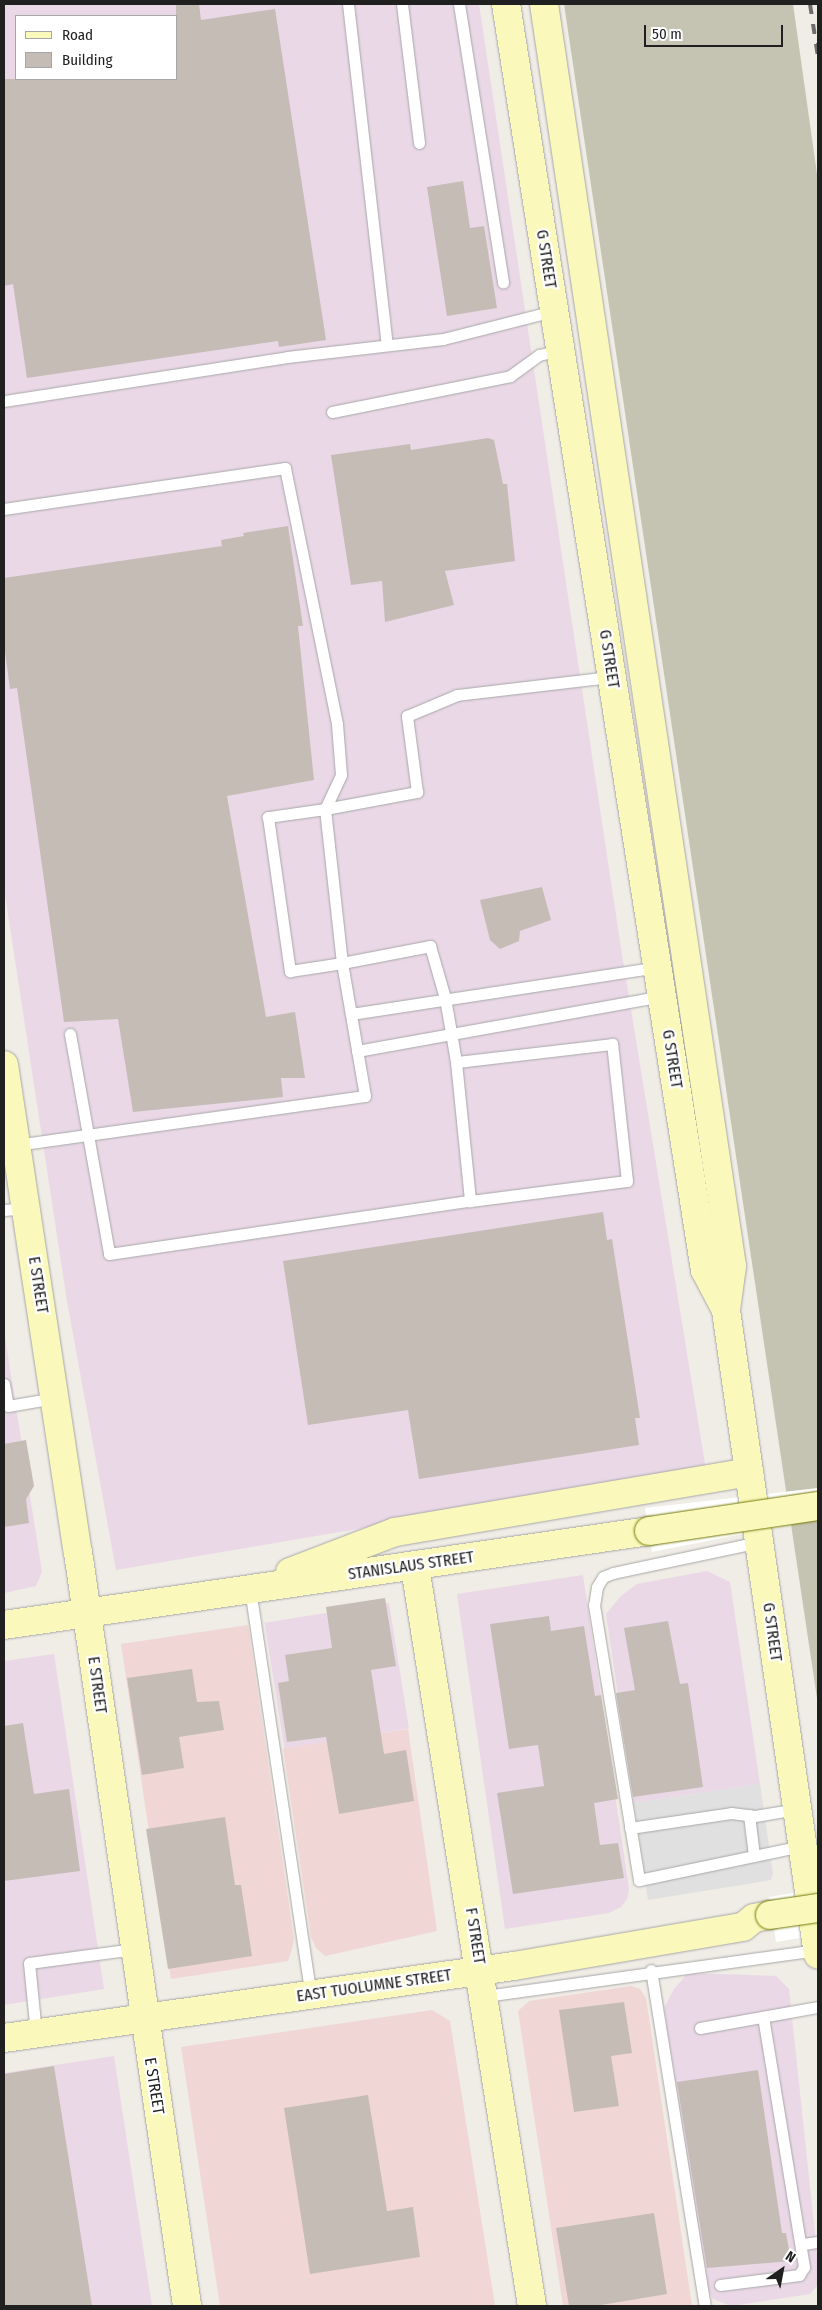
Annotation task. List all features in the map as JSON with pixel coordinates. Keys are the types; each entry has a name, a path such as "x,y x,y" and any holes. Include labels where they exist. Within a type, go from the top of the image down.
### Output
{"street":[{"name":"G STREET","path":"506,4 705,1270 726,1310"},
{"name":"G STREET","path":"544,4 732,1266 726,1310 818,1954"},
{"name":"E STREET","path":"4,1064 13,1158 15,1209 55,1398 186,2306"},
{"path":"250,1587 396,1532 749,1472"},
{"name":"STANISLAUS STREET","path":"4,1625 250,1587 415,1567 818,1506"},
{"name":"F STREET","path":"415,1567 532,2306"},
{"name":"EAST TUOLUMNE STREET","path":"4,2038 311,1995 482,1983 742,1927 754,1934 770,1924 818,1908"},
{"name":"EAST TUOLUMNE STREET","path":"770,1924 818,1924"}],"lane":[{"path":"348,4 387,345"},
{"path":"402,4 419,143"},
{"path":"459,4 503,283"},
{"path":"4,401 286,356 443,339 554,311"},
{"path":"332,412 510,376 539,354 560,350"},
{"path":"4,509 285,468 338,724 340,775 325,810 342,963 365,1096 89,1135 13,1158"},
{"path":"470,1201 456,1062 445,998 430,946 290,971 268,817 325,810 416,792 406,716 457,695 611,677"},
{"path":"351,1014 445,998 657,967"},
{"path":"357,1051 662,996"},
{"path":"70,1034 109,1254 470,1201 627,1181 612,1044 456,1062"},
{"path":"4,1384 8,1406 55,1398"},
{"path":"759,1542 613,1573 603,1577 597,1587 594,1605 638,1880 803,1846"},
{"path":"250,1587 311,1995"},
{"path":"630,1828 731,1813 749,1815 797,1809"},
{"path":"749,1815 754,1856"},
{"path":"36,2033 29,1963 134,1949"},
{"path":"482,1983 651,1970 818,1950"},
{"path":"651,1970 705,2306"},
{"path":"700,2028 818,2007"},
{"path":"720,2285 799,2275 804,2267 803,2244 763,2017"},
{"path":"803,2244 818,2242"}],"shaded area":[{"path":"4,4 479,4 620,942 706,1470 116,1570 67,1301 4,888"},
{"path":"564,4 793,4 818,181 818,1705"},
{"path":"4,1331 42,1572 36,1586 4,1593"},
{"path":"707,1571 730,1582 760,1784 634,1803 606,1614 621,1596 637,1584"},
{"path":"583,1575 629,1889 627,1899 621,1907 609,1913 505,1929 457,1594"},
{"path":"389,1603 409,1728 284,1748 265,1623"},
{"path":"248,1625 294,1939 292,1949 288,1961 171,1979 121,1644"},
{"path":"54,1654 104,1989 4,2005 4,1661"},
{"path":"408,1729 437,1931 325,1956 316,1948 311,1937 283,1748"},
{"path":"760,1784 773,1874 771,1880 648,1900 634,1803"},
{"path":"688,1973 776,1976 789,1989 818,2262 818,2285 810,2294 731,2306 713,2299 707,2289 664,2008 674,1989"},
{"path":"631,1986 640,1989 646,1998 692,2306 563,2306 518,2011 529,2001"},
{"path":"432,2010 450,2021 495,2306 220,2306 181,2047"},
{"path":"114,2056 152,2306 6,2306 4,2073"}],"pier":[{"path":"818,1488 818,1519 652,1552 645,1508"},
{"path":"818,1889 818,1935 776,1942 769,1897"}],"building":[{"path":"176,4 199,4 201,20 275,9 326,340 279,347 278,341 27,378 13,284 4,286 4,79 178,80 178,15 176,15"},
{"path":"463,181 470,228 484,226 497,308 447,316 427,187"},
{"path":"488,438 494,440 503,484 507,484 515,561 445,571 454,605 385,622 382,581 351,585 331,455 410,444 411,450"},
{"path":"288,526 303,626 298,626 314,780 227,796 266,1017 295,1012 305,1078 281,1078 283,1097 133,1112 118,1019 64,1022 17,688 10,689 4,644 4,578 222,546 221,540 244,536 243,533"},
{"path":"542,887 551,920 520,931 519,941 500,949 490,940 480,900"},
{"path":"603,1212 607,1240 612,1239 640,1418 635,1418 639,1445 419,1479 408,1410 308,1425 283,1261"},
{"path":"26,1440 34,1486 26,1499 29,1523 4,1527 4,1444"},
{"path":"385,1598 396,1666 371,1670 384,1754 406,1750 414,1801 339,1814 326,1737 287,1742 278,1683 289,1681 285,1655 332,1648 326,1607"},
{"path":"549,1616 551,1631 584,1626 595,1696 601,1695 618,1799 594,1803 600,1845 618,1843 624,1878 513,1894 497,1793 544,1786 538,1745 509,1749 490,1624"},
{"path":"668,1621 680,1684 688,1683 703,1787 633,1797 616,1693 635,1690 624,1628"},
{"path":"192,1669 197,1702 219,1701 224,1730 179,1737 184,1768 142,1775 127,1678"},
{"path":"23,1723 34,1794 69,1789 80,1871 4,1881 4,1726"},
{"path":"225,1817 235,1885 241,1885 252,1956 168,1969 146,1829"},
{"path":"624,2002 632,2053 611,2056 619,2106 574,2112 559,2010"},
{"path":"54,2066 92,2306 4,2306 4,2074"},
{"path":"758,2070 782,2233 786,2233 791,2261 707,2268 677,2082"},
{"path":"368,2095 387,2211 413,2207 420,2257 310,2274 284,2108"},
{"path":"654,2213 667,2294 595,2306 569,2306 556,2228"}],"railway":[{"path":"810,4 818,57"}]}
